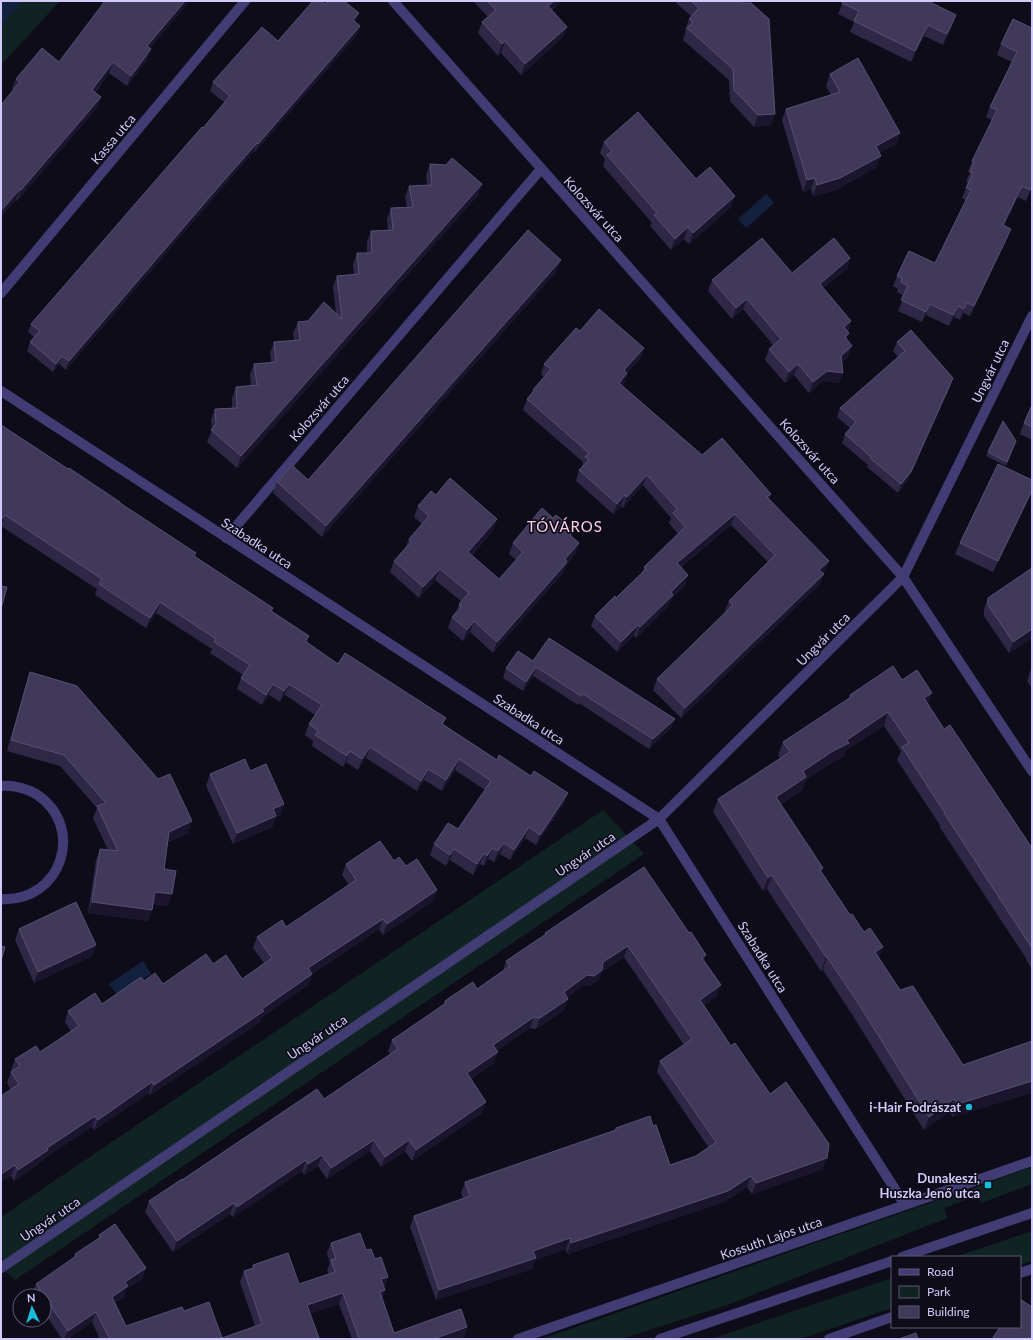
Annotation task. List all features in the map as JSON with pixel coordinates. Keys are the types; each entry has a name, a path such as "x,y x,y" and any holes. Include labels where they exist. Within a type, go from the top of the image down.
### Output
{"street":[{"name":"Kassa utca","path":"1,293 245,1"},
{"name":"Kolozsvár utca","path":"393,1 903,577 1032,771"},
{"name":"Kolozsvár utca","path":"226,538 541,169"},
{"name":"Ungvár utca","path":"1,1268 660,819 903,577 1032,316"},
{"name":"Szabadka utca","path":"1,391 660,819 905,1205"},
{"path":"1,786 9,785 28,789 45,800 57,815 63,834 62,854 56,871 44,885 29,895 11,900 1,899"},
{"name":"Kossuth Lajos utca","path":"518,1339 1032,1161"},
{"path":"905,1256 1032,1213"},
{"path":"660,1339 891,1260"},
{"path":"1021,1273 1032,1269"},
{"path":"829,1339 891,1317"}],"green space":[{"path":"23,1 60,1 1,65 1,27"},
{"path":"603,810 644,854 15,1280 1,1267 1,1217"},
{"path":"1032,1167 1032,1184 981,1203 976,1196 944,1208 947,1218 727,1305 621,1339 542,1339"},
{"path":"1032,1231 1032,1261 1021,1265 1021,1256 958,1256"},
{"path":"891,1278 891,1308 800,1339 711,1339"}],"water":[{"path":"1,1 23,1 1,27"},
{"path":"766,194 774,203 746,228 738,219"},
{"path":"143,961 151,974 118,996 109,984"}],"building":[{"path":"105,1 185,1 147,46 151,49 131,76 113,62 92,90 101,97 1,211 1,105 20,82 16,79 42,48 59,62"},
{"path":"313,1 320,1 325,4 328,1 344,1 359,13 353,20 360,26 258,144 257,143 219,186 69,361 62,356 56,364 30,342 40,331 31,324 230,96 213,82 262,27 278,41"},
{"path":"487,1 554,1 548,6 567,27 525,64 505,41 502,44 482,22 496,10"},
{"path":"691,1 738,1 741,3 751,3 769,19 775,114 758,115 734,90 733,69 687,28 693,22 689,19 699,8"},
{"path":"843,1 928,1 956,15 947,34 928,25 915,51 854,21 859,11 842,3"},
{"path":"1013,19 1032,28 1032,186 1030,190 1022,186 1003,225 1011,229 974,306 967,303 964,309 958,306 953,315 930,304 926,312 901,300 908,286 901,282 902,278 897,276 909,251 935,263 971,190 966,188 973,173 970,172 974,162 972,161 997,110 990,107 1017,52 1001,44"},
{"path":"858,58 900,133 876,146 881,156 840,178 817,185 815,178 807,180 786,109 840,92 830,74"},
{"path":"638,112 696,179 710,167 735,196 693,233 688,227 675,239 654,215 657,213 607,155 612,151 604,142"},
{"path":"452,158 482,184 241,456 211,430 216,424 215,409 237,408 236,387 257,385 254,364 276,362 274,342 300,340 298,322 308,321 324,302 342,319 337,276 359,274 357,253 372,253 371,231 393,230 391,208 413,207 409,186 432,185 430,164 446,165"},
{"path":"528,230 561,260 326,526 277,482 292,465 308,480"},
{"path":"762,238 792,273 834,238 850,258 820,284 851,321 844,327 849,333 845,337 852,346 841,356 843,373 827,371 813,382 798,364 789,372 769,349 781,339 747,299 736,308 712,280"},
{"path":"599,309 644,348 624,370 627,373 619,383 702,455 722,438 771,494 767,497 829,561 819,570 824,574 685,708 657,679 733,605 729,601 775,555 735,514 677,563 688,575 671,592 673,595 640,627 638,625 621,642 595,616 646,569 644,567 685,527 673,513 677,509 647,475 627,497 624,495 617,504 579,470 589,460 585,457 589,453 527,399 551,369 544,364 576,328 580,331"},
{"path":"911,330 953,378 911,472 901,484 870,458 871,457 845,434 856,422 840,408 905,351 897,342"},
{"path":"1032,405 1032,427 1024,423"},
{"path":"1003,421 1016,441 1007,462 988,452"},
{"path":"1,425 68,469 69,468 196,553 194,556 273,608 271,611 309,636 305,641 338,664 345,653 446,718 442,724 497,760 499,755 531,776 534,771 568,793 540,835 529,827 514,850 504,843 498,851 492,848 487,856 484,853 477,864 454,849 450,855 434,844 448,823 458,829 491,781 459,759 446,780 428,769 421,781 370,747 362,759 350,751 347,756 315,735 318,731 309,724 322,705 289,684 284,691 273,684 266,695 241,678 250,665 214,642 216,639 160,602 150,618 99,584 102,579 5,515 1,520"},
{"path":"998,464 1032,480 1032,490 998,561 960,543"},
{"path":"450,478 497,519 468,552 499,579 523,552 513,543 542,508 553,518 556,515 574,530 570,535 579,543 565,559 567,562 497,642 474,621 467,630 452,617 461,607 459,604 469,593 440,569 423,587 394,561 411,542 409,539 429,516 418,506 431,491 436,495"},
{"path":"1032,568 1032,629 1013,642 988,605 988,598"},
{"path":"1,586 7,587 1,609"},
{"path":"549,638 675,719 653,739 583,694 581,696 536,667 526,682 506,668 518,651 533,661"},
{"path":"893,666 902,680 917,670 932,693 924,698 944,729 950,725 1032,848 1032,948 902,747 909,743 888,712 847,740 849,743 833,751 803,771 806,777 776,797 823,868 820,870 850,915 852,914 864,932 870,928 883,947 875,952 900,990 913,986 963,1065 1032,1041 1032,1081 958,1104 954,1099 929,1117 858,1003 772,875 768,878 718,799 790,752 783,742 851,697 850,695"},
{"path":"30,672 77,686 158,779 170,774 192,821 169,832 164,869 176,871 172,894 155,892 152,910 92,902 100,849 118,851 97,806 106,803 64,755 11,740"},
{"path":"245,759 250,771 266,764 284,804 273,809 276,816 237,833 210,774"},
{"path":"380,841 394,861 399,857 406,866 417,859 437,890 387,924 383,919 308,968 312,974 262,1009 264,1011 154,1085 152,1082 98,1120 95,1116 47,1148 48,1150 18,1170 15,1165 1,1174 1,1096 19,1084 11,1072 20,1066 15,1059 36,1046 40,1052 79,1026 68,1011 95,993 102,1004 141,977 144,981 155,973 163,984 206,954 213,964 226,955 242,979 272,958 257,937 282,920 286,927 356,880 346,864"},
{"path":"644,867 689,933 691,932 706,955 702,958 721,985 700,1000 731,1046 735,1043 770,1094 786,1082 829,1144 827,1158 756,1183 751,1176 728,1191 571,1243 570,1238 533,1251 536,1258 439,1290 414,1216 470,1196 465,1182 616,1130 616,1128 650,1116 653,1126 656,1125 670,1165 696,1156 716,1142 660,1061 692,1039 628,946 603,962 602,970 594,976 587,975 564,992 568,999 540,1018 534,1017 493,1045 498,1052 467,1073 486,1102 416,1150 409,1140 385,1157 374,1140 331,1168 322,1155 308,1164 306,1160 237,1207 234,1203 177,1241 149,1201 317,1089 324,1099 398,1049 392,1040 446,1003 445,1001 449,998 473,982 477,989 510,966 506,961"},
{"path":"76,902 96,945 38,972 19,929"},
{"path":"1,946 5,947 1,961"},
{"path":"115,1224 146,1268 125,1282 128,1286 112,1297 126,1326 182,1307 184,1311 209,1302 222,1338 262,1324 244,1271 254,1268 253,1265 288,1253 299,1284 335,1272 331,1260 336,1259 331,1243 360,1233 366,1250 371,1249 375,1259 381,1257 388,1277 381,1279 385,1290 380,1292 394,1333 461,1309 467,1327 433,1339 359,1339 343,1293 307,1305 319,1338 317,1339 110,1339 96,1312 68,1331 52,1308 52,1288 39,1288 36,1284 76,1256 75,1254 101,1237 99,1235"},
{"path":"1021,1300 1032,1307 1032,1339 992,1339 999,1328 1021,1328"},
{"path":"916,1333 918,1339 899,1339"}],"place":[{"name":"i-Hair Fodrászat","path":"969,1107"},
{"name":"Dunakeszi, Huszka Jenő utca","path":"988,1185"}],"district":[{"name":"TÓVÁROS","path":"565,527"}]}
